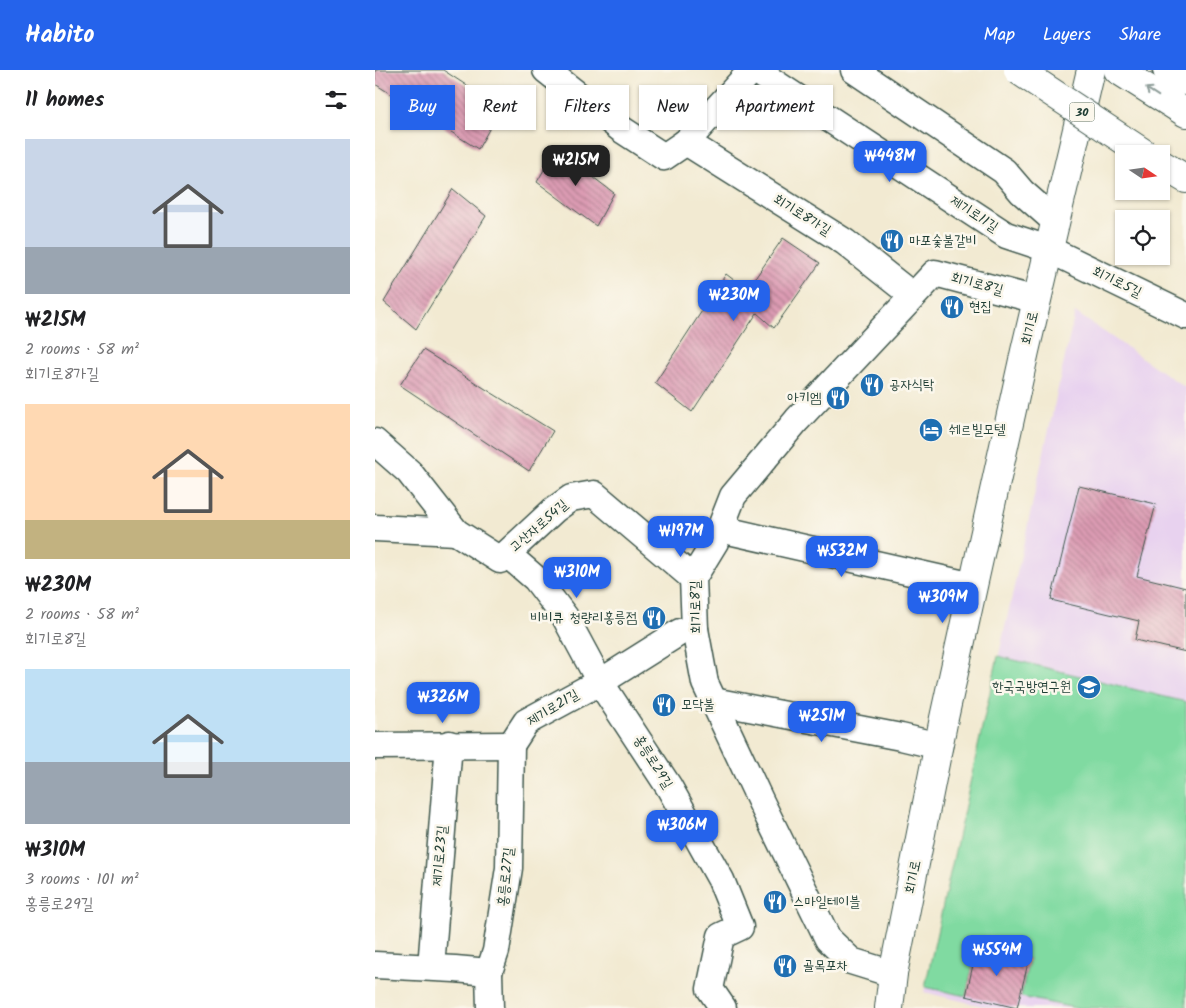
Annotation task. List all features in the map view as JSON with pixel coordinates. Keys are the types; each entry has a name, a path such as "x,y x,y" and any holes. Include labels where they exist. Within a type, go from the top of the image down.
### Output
{"main road":[{"name":"30","path":"1018,70 1131,145"},
{"name":"회기로","path":"889,1008 893,974 944,718 1048,248 1091,70"},
{"path":"1118,70 1186,113"},
{"path":"1170,170 1186,180"}],"street":[{"path":"545,70 621,129 664,157 686,142 753,70"},
{"name":"제기로11길","path":"753,70 1007,235 1048,248"},
{"path":"853,70 1005,171 1022,192 1055,221"},
{"path":"1166,70 1186,82"},
{"name":"회기로8가길","path":"686,142 845,242 913,296"},
{"name":"회기로5길","path":"1048,248 1186,316"},
{"name":"회기로8길","path":"893,974 851,961 827,939 705,683 695,629 693,578 715,542 733,496 797,420 935,273 1037,300"},
{"name":"고산자로54길","path":"375,442 409,472 456,532 500,560 554,510 571,498 593,494 693,578"},
{"path":"375,528 456,532"},
{"path":"720,528 973,586"},
{"name":"홍릉로29길","path":"507,554 536,579 565,617 600,682 669,787 721,880 740,927 721,936 710,989 723,1008"},
{"name":"제기로21길","path":"511,744 526,722 600,682 680,632 695,629"},
{"path":"713,701 939,746"},
{"name":"제기로23길","path":"431,967 449,744"},
{"path":"375,746 511,744"},
{"name":"홍릉로27길","path":"490,1008 489,972 496,951 509,868 511,744"},
{"path":"375,965 489,972"}],"shaded area":[{"name":"한국국방연구원","path":"1075,312 1186,388 1186,1008 991,1008 924,992"}],"green space":[{"path":"998,656 1186,702 1186,1008 1075,1008 1021,997 1029,959 977,947 966,996 925,987"}],"pier":[{"path":"970,70 1072,70 1186,142 1186,179 1170,169 1170,145 1134,145 1045,87 1036,113"}],"building":[{"path":"375,70 443,70 466,85 465,130 489,130 478,149 448,130 455,130 455,85 390,85 390,93 375,84"},
{"path":"556,149 614,193 596,226 537,182"},
{"path":"453,189 486,216 416,329 384,302"},
{"path":"783,238 820,263 774,328 757,313 692,412 655,383 726,274 747,290"},
{"path":"423,350 553,431 529,471 400,385"},
{"path":"1079,486 1156,504 1137,576 1186,588 1186,652 1135,640 1139,621 1051,600"},
{"path":"977,947 1029,959 1017,1008 966,996"}],"place":[{"name":"마포숯불갈비","path":"892,241"},
{"name":"현집","path":"952,307"},
{"name":"공자식탁","path":"872,385"},
{"name":"아키엠","path":"838,398"},
{"name":"쉐르빌모텔","path":"931,430"},
{"name":"비비큐 청량리홍릉점","path":"654,618"},
{"name":"한국국방연구원","path":"1089,687"},
{"name":"모닥불","path":"664,705"},
{"name":"스마일테이블","path":"775,902"},
{"name":"골목포차","path":"785,966"}]}
